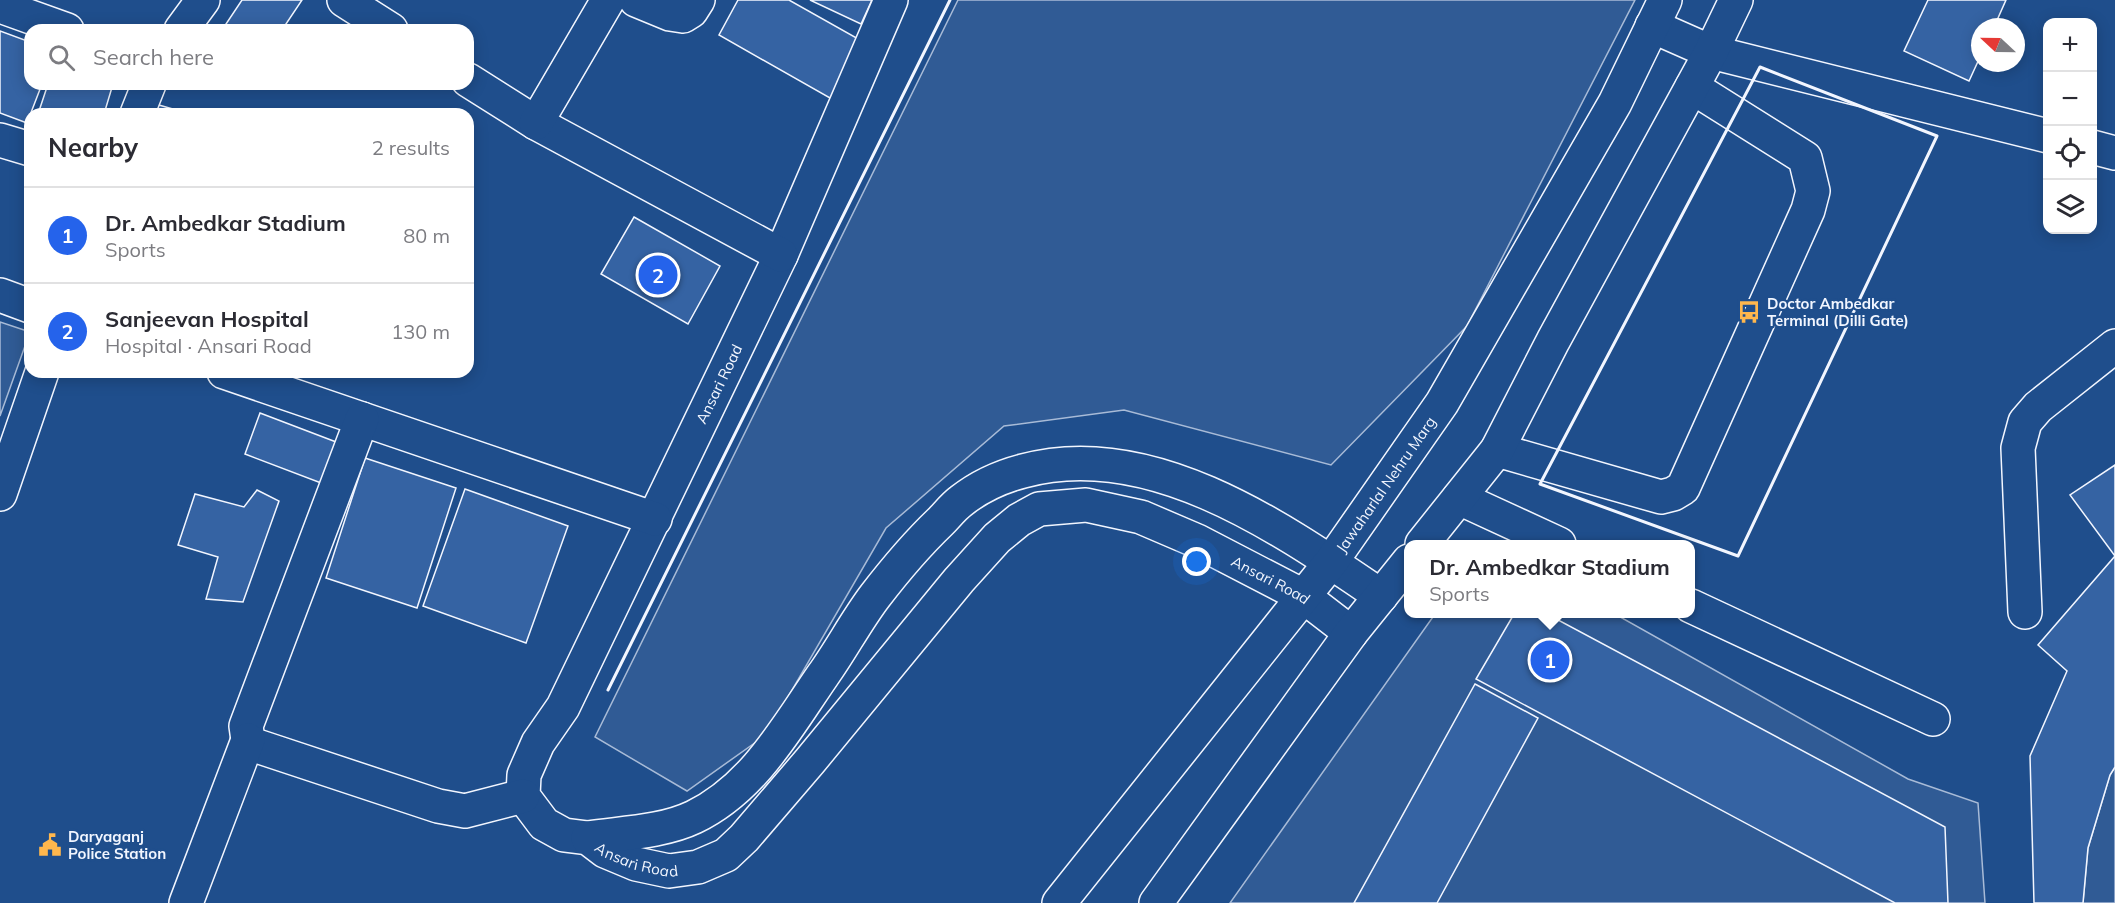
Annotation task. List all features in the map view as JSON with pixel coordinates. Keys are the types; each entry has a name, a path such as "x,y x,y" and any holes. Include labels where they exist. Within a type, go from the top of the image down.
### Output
{"street":[{"path":"185,24 203,0"},
{"path":"344,0 382,24"},
{"path":"536,123 608,0"},
{"path":"636,0 670,14 683,16 691,11 698,0"},
{"name":"Ansari Road","path":"891,0 781,255 563,707 538,743 524,775 523,796 544,824 564,834 588,838 605,851 636,864 669,871 698,867 726,855 744,838 810,761 997,538 1018,520 1040,509 1086,505 1141,517 1197,541 1303,596 1351,633"},
{"path":"1425,540 1497,450 1553,341 1711,52 1736,0"},
{"path":"0,6 50,24"},
{"name":"Jawaharlal Nehru Marg","path":"1059,903 1331,562 1442,403 1615,103 1659,13 1711,52 2043,135"},
{"path":"474,84 536,123 781,255"},
{"path":"1497,450 1661,497 1683,488 1808,210 1813,191 1804,158 1692,87"},
{"path":"139,108 147,90"},
{"path":"0,140 24,147"},
{"path":"2097,148 2115,153"},
{"path":"0,295 24,304"},
{"path":"2025,612 2018,448 2025,422 2038,407 2115,346"},
{"path":"0,494 40,378"},
{"path":"242,378 655,519"},
{"path":"186,903 248,741 246,726 362,419"},
{"path":"588,838 656,828 693,818 718,803 752,775 814,688 873,598 918,543 961,501 995,479 1040,466 1084,463 1122,466 1158,475 1200,490 1268,523 1381,596"},
{"path":"1459,498 1550,540"},
{"path":"1163,898 1351,633 1404,567"},
{"path":"1695,608 1933,719"},
{"path":"248,741 438,806 465,811 523,796"}],"shaded area":[{"path":"958,0 1635,0 1467,326 1331,465 1124,410 1004,426 886,528 766,735 687,791 595,737"},
{"path":"0,322 24,330 24,349 0,416"},
{"path":"1432,618 1622,618 1908,779 1978,803 1985,903 1230,903"},
{"path":"2115,767 2115,903 2083,903 2088,848 2110,775"}],"building":[{"path":"242,0 302,0 286,24 226,24"},
{"path":"738,0 789,0 869,45 837,102 719,35"},
{"path":"810,0 872,0 861,24"},
{"path":"1928,0 2006,0 1998,18 1971,18 1971,72 1973,72 1969,81 1904,51"},
{"path":"0,31 24,40 24,90 40,90 33,108 24,108 24,122 0,113"},
{"path":"46,90 111,90 106,108 40,108"},
{"path":"152,103 169,108 151,108"},
{"path":"634,217 720,266 688,324 601,274"},
{"path":"260,413 344,445 329,486 245,454"},
{"path":"365,458 456,488 417,608 326,578"},
{"path":"2115,465 2115,556 2070,495"},
{"path":"465,489 568,526 526,643 423,606"},
{"path":"257,490 279,501 243,602 206,599 218,557 178,545 195,494 244,507"},
{"path":"2115,556 2115,767 2110,775 2088,848 2083,903 2034,903 2030,756 2067,671 2038,645"},
{"path":"1512,618 1554,618 1945,827 1948,903 1895,903 1476,679"},
{"path":"1475,684 1538,718 1437,903 1354,903"}],"wall":[{"path":"608,690 950,0"},
{"path":"1695,540 1738,556 1937,136 1760,67"},
{"path":"1694,540 1540,484 1760,67"}],"place":[{"name":"Sanjeevan Hospital","path":"658,275"},
{"name":"Doctor Ambedkar Terminal (Dilli Gate)","path":"1749,312"},
{"name":"Dr. Ambedkar Stadium","path":"1550,660"},
{"name":"Daryaganj Police Station","path":"50,845"}]}
